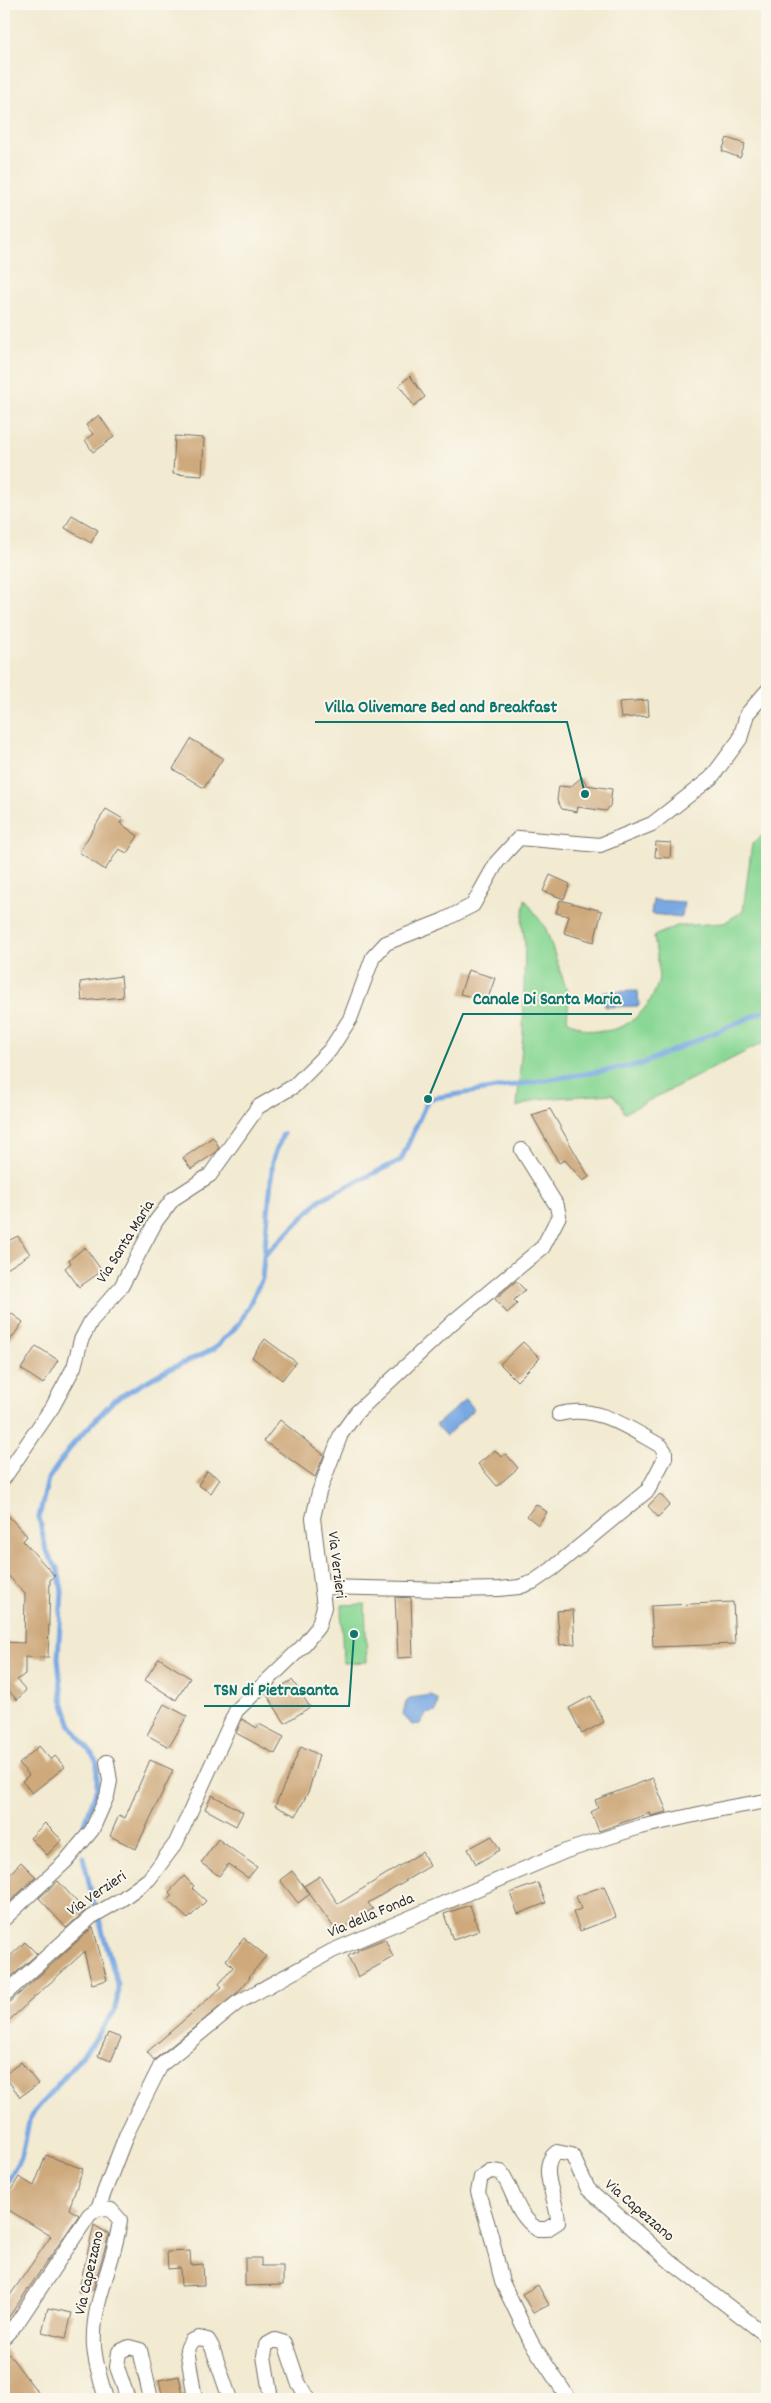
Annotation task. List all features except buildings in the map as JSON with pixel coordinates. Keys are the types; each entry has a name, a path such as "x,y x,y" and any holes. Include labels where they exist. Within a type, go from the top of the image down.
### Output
{"street":[{"name":"Via Santa Maria","path":"4,1478 53,1406 74,1367 81,1340 91,1321 121,1287 156,1221 173,1199 210,1175 247,1120 258,1108 294,1086 330,1050 350,1019 373,958 386,943 442,921 473,905 498,862 519,838 600,845 652,824 711,778 740,739 747,714 767,691"},
{"name":"Via Verzieri","path":"4,1996 91,1917 122,1899 149,1879 176,1843 236,1710 302,1647 318,1627 324,1607 323,1586 315,1542 313,1518 319,1492 341,1434 357,1412 453,1322 543,1247 559,1216 557,1206 522,1150"},
{"path":"323,1586 451,1590 499,1589 533,1582 552,1569 648,1490 658,1474 665,1452 661,1446 606,1416 590,1411 573,1410 558,1414"},
{"path":"4,1919 65,1862 92,1830 107,1796 110,1781 107,1762"},
{"name":"Via della Fonda","path":"98,2208 127,2133 161,2065 237,2003 332,1951 566,1851 640,1827 767,1801"},
{"name":"Via Capezzano","path":"569,2399 531,2342 502,2282 478,2192 481,2177 490,2171 501,2172 525,2220 537,2229 547,2229 558,2222 558,2208 547,2167 550,2157 558,2152 572,2155 588,2189 672,2263 767,2336"},
{"name":"Via Capezzano","path":"4,2337 22,2315 89,2215 98,2208 111,2210 120,2220 118,2235 95,2325 94,2346 106,2399"},
{"path":"195,2399 187,2349 190,2341 199,2338 208,2340 212,2347 230,2399"},
{"path":"271,2399 264,2356 266,2345 275,2340 285,2343 298,2382 308,2399"},
{"path":"128,2399 117,2367 119,2352 129,2346 140,2350 151,2399"}],"green space":[{"path":"767,832 767,1041 624,1113 620,1103 612,1094 539,1099 517,1107 523,1033 525,944 522,922 525,899 546,929 569,997 567,1020 585,1029 611,1030 632,1021 653,994 659,979 654,936 677,926 724,923 743,911 752,844"},
{"path":"365,1604 367,1662 343,1663 341,1605"}],"water":[{"path":"653,900 684,902 682,917 651,914"},
{"path":"638,991 639,1006 605,1007 604,992"},
{"path":"466,1399 474,1409 446,1436 436,1425"},
{"path":"431,1695 438,1700 436,1712 426,1714 420,1724 412,1725 403,1715 406,1702 410,1698"}],"waterway":[{"path":"265,1255 321,1199 401,1160 428,1099 639,1065 767,1010"},
{"path":"85,1823 97,1788 97,1761 71,1726 62,1698 58,1658 62,1591 58,1570 46,1550 39,1517 48,1479 73,1444 114,1400 163,1372 214,1349 240,1323 262,1279 273,1159 283,1134"},
{"path":"83,1857 94,1904"},
{"path":"4,2188 22,2155 30,2117 92,2044 114,2012 118,1985 99,1920"}],"place":[{"name":"Villa Olivemare Bed and Breakfast","path":"585,794"},
{"name":"Canale Di Santa Maria","path":"428,1099"},
{"name":"TSN di Pietrasanta","path":"354,1634"}]}
